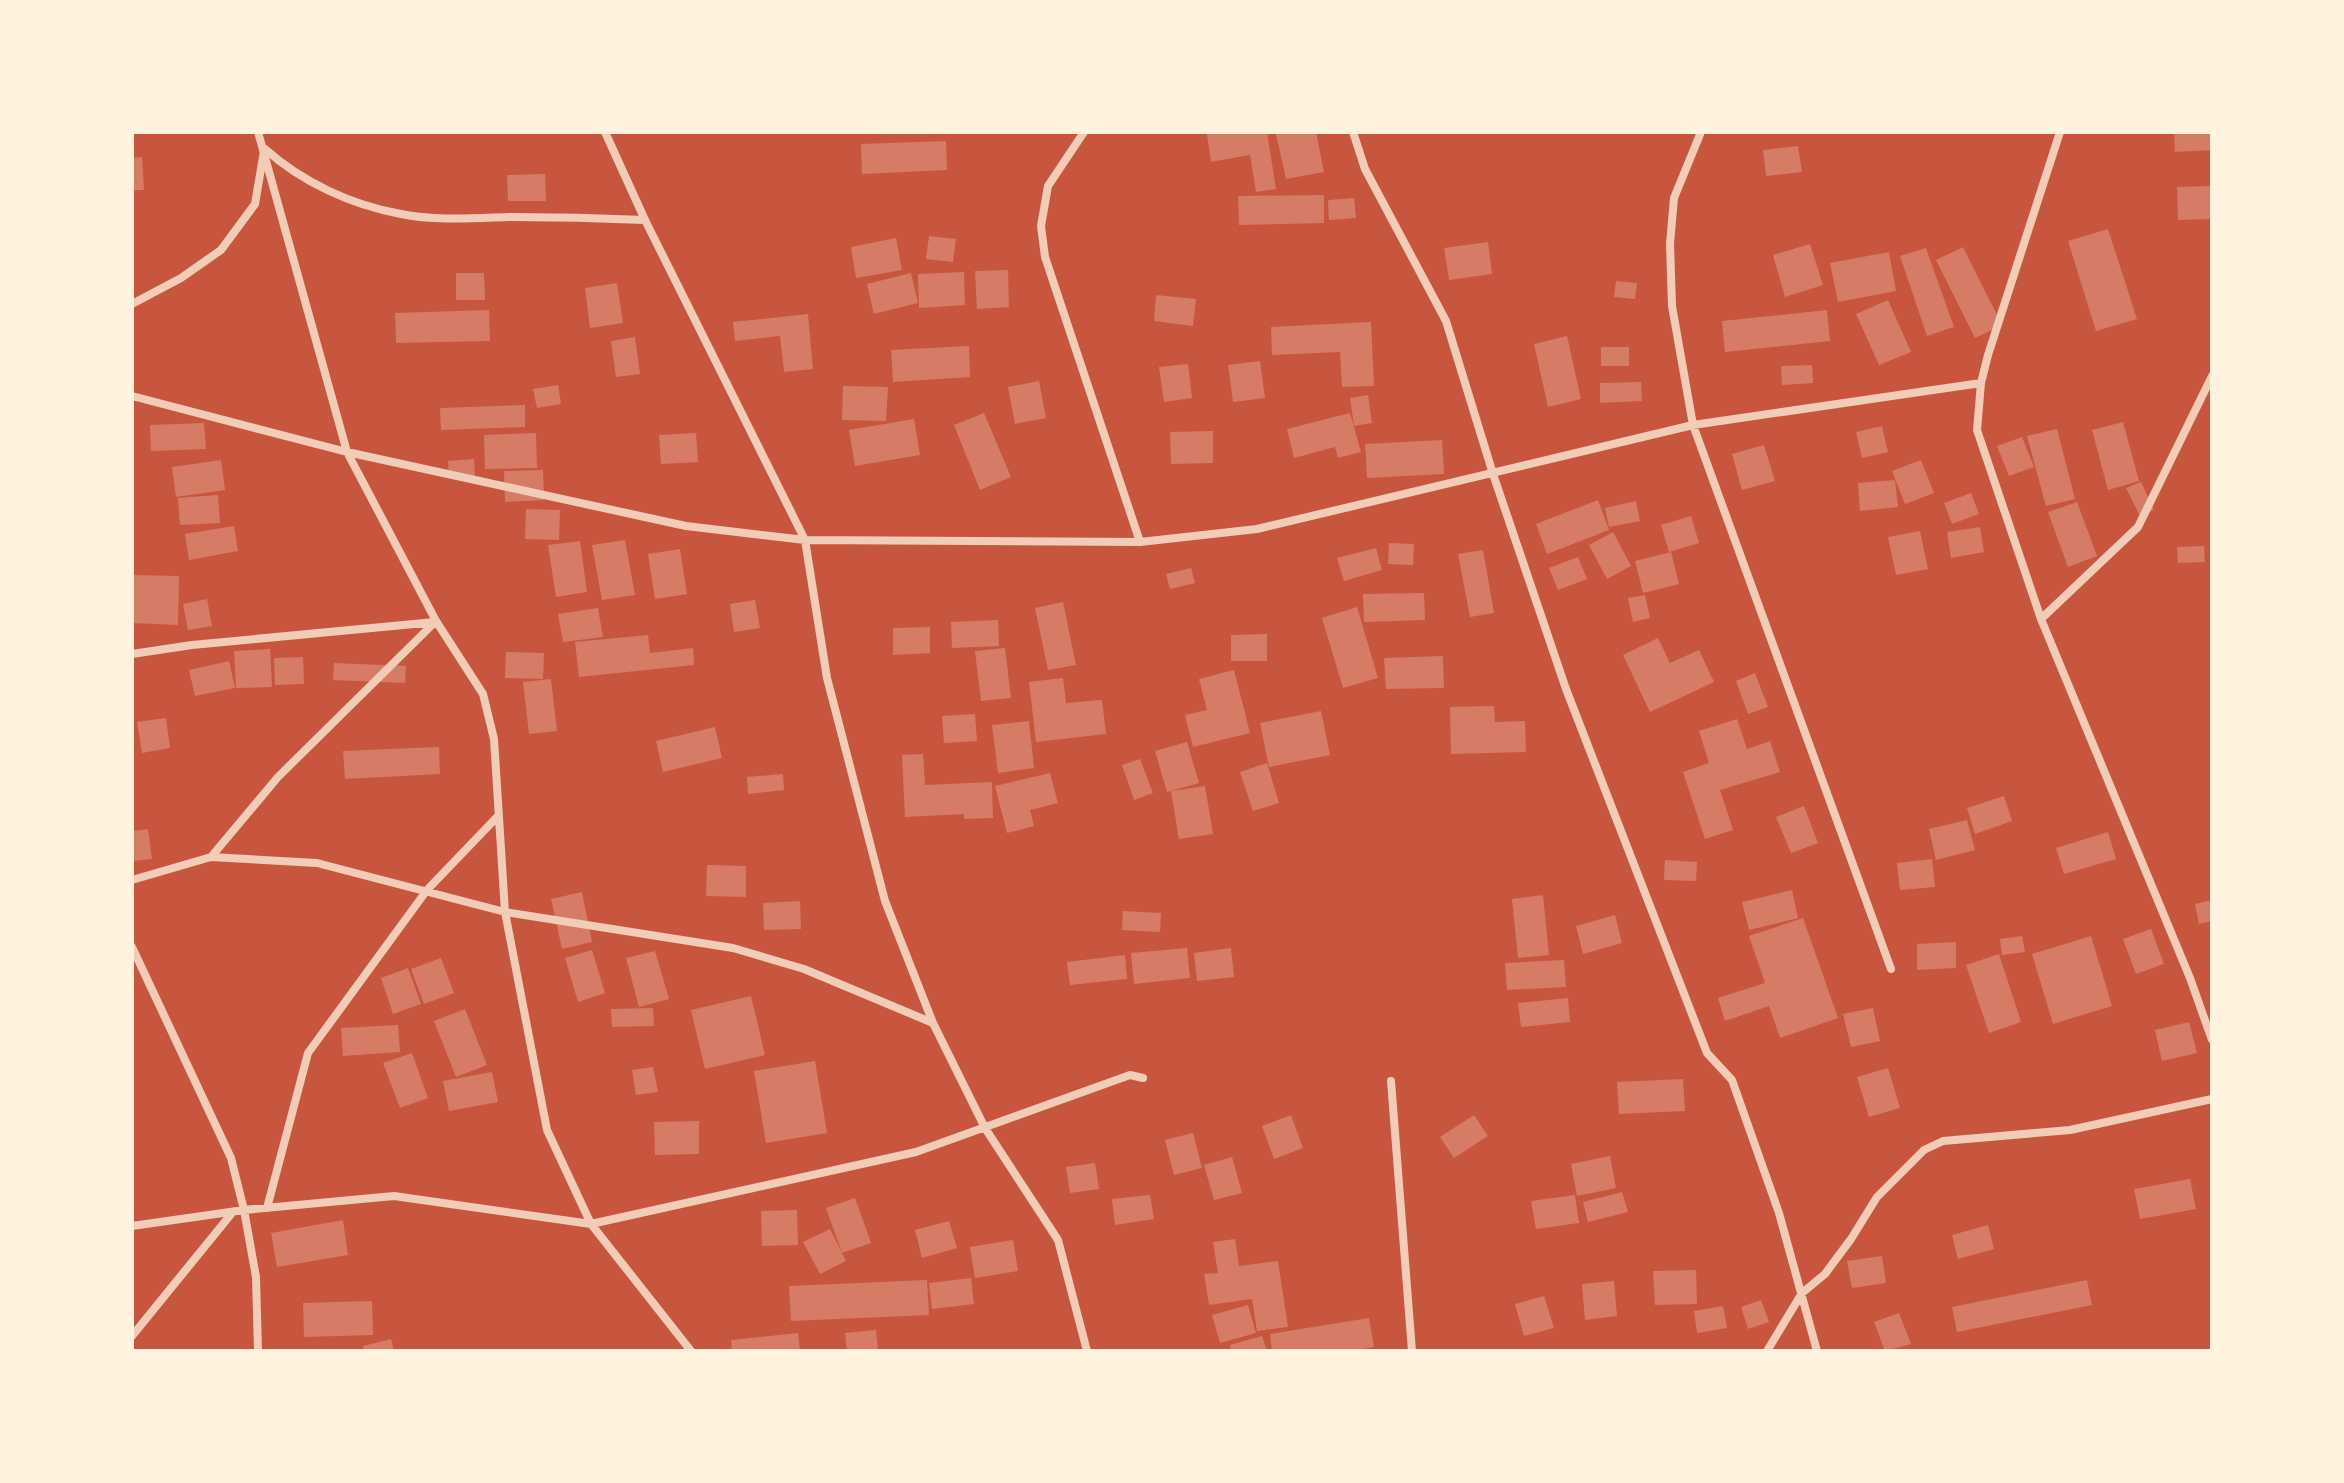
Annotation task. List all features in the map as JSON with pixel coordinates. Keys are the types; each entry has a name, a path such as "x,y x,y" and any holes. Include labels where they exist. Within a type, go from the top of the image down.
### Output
{"street":[{"path":"258,132 347,452 436,621 483,694 494,739 505,912 547,1130 591,1224 691,1351"},
{"path":"605,132 645,220 805,540 827,678 881,886 933,1023 985,1128 1058,1240 1087,1351"},
{"path":"1084,132 1048,186 1041,226 1045,257 1140,542"},
{"path":"1353,132 1365,169 1446,321 1493,474 1566,689 1707,1053 1732,1080 1779,1213 1817,1351"},
{"path":"1701,132 1674,198 1670,244 1672,306 1693,425 1891,969"},
{"path":"2060,132 1988,355 1981,383 1977,430 2041,619 2190,978 2212,1040"},
{"path":"264,148 289,171 340,196 401,215 473,218 578,216 645,220"},
{"path":"132,304 181,278 221,250 255,204 264,148"},
{"path":"2041,619 2138,527 2212,376"},
{"path":"132,396 347,452 686,526 805,540 1140,542 1257,529 1693,425 1981,383"},
{"path":"132,654 192,645 436,621"},
{"path":"211,857 278,777 436,621"},
{"path":"267,1208 308,1053 427,890 498,816"},
{"path":"132,880 211,857 317,863 505,912 733,948 804,969 933,1023"},
{"path":"132,947 231,1158 256,1277 258,1351"},
{"path":"132,1226 244,1210 394,1196 591,1224 916,1152 1130,1075 1143,1078"},
{"path":"1391,1081 1412,1351"},
{"path":"1767,1351 1802,1293 1825,1274 1877,1197 1924,1150 1943,1141 2070,1130 2212,1099"},
{"path":"132,1336 233,1212"}],"building":[{"path":"1267,132 1276,189 1256,192 1250,155 1211,162 1207,134"},
{"path":"1316,132 1324,172 1286,179 1276,134"},
{"path":"2174,132 2212,132 2212,150 2175,152"},
{"path":"946,141 947,170 862,174 861,144"},
{"path":"1798,146 1802,172 1766,176 1763,150"},
{"path":"142,157 144,190 132,190 132,158"},
{"path":"545,174 546,201 508,201 507,175"},
{"path":"2212,186 2212,219 2178,220 2177,187"},
{"path":"1324,195 1324,223 1239,225 1238,196"},
{"path":"1354,198 1356,218 1329,220 1328,200"},
{"path":"2108,229 2137,319 2096,331 2068,241"},
{"path":"929,236 956,239 953,262 926,259"},
{"path":"896,238 902,270 856,278 851,247"},
{"path":"1488,242 1492,274 1449,280 1444,248"},
{"path":"1810,244 1823,285 1785,297 1773,255"},
{"path":"1963,247 2002,325 1975,338 1936,260"},
{"path":"1926,248 1954,327 1927,336 1900,256"},
{"path":"1889,252 1896,291 1838,302 1830,263"},
{"path":"1008,270 1009,307 977,309 975,271"},
{"path":"964,272 965,305 919,308 918,274"},
{"path":"456,273 484,273 485,300 456,300"},
{"path":"911,273 918,303 874,314 867,284"},
{"path":"1616,281 1637,283 1635,299 1614,297"},
{"path":"617,283 623,323 590,328 585,288"},
{"path":"1156,295 1196,299 1193,326 1154,321"},
{"path":"1888,300 1911,352 1879,365 1856,314"},
{"path":"489,310 490,341 396,343 395,313"},
{"path":"1827,310 1830,341 1725,352 1722,321"},
{"path":"808,314 813,369 784,372 780,336 735,341 733,322"},
{"path":"1371,322 1374,386 1342,387 1340,352 1272,355 1271,327"},
{"path":"1567,336 1581,399 1548,407 1534,344"},
{"path":"635,337 640,374 616,377 611,341"},
{"path":"969,346 970,377 893,382 891,350"},
{"path":"1601,347 1629,347 1629,366 1601,366"},
{"path":"1260,361 1265,398 1233,402 1228,365"},
{"path":"1188,364 1192,398 1164,402 1159,367"},
{"path":"1812,365 1813,383 1782,385 1781,366"},
{"path":"1039,381 1046,418 1015,424 1008,387"},
{"path":"1641,382 1642,401 1600,403 1600,383"},
{"path":"558,385 561,404 537,408 533,389"},
{"path":"843,386 888,387 886,421 842,420"},
{"path":"1368,395 1372,423 1354,426 1350,398"},
{"path":"525,405 525,427 441,430 440,408"},
{"path":"984,413 1011,477 980,490 954,425"},
{"path":"1350,413 1361,452 1338,458 1335,447 1294,458 1287,429"},
{"path":"914,419 920,455 855,466 849,430"},
{"path":"2123,422 2139,481 2108,490 2092,430"},
{"path":"204,423 206,449 151,451 150,425"},
{"path":"1882,426 1888,452 1862,458 1856,432"},
{"path":"2057,429 2075,499 2046,506 2027,436"},
{"path":"1213,431 1213,463 1171,464 1170,432"},
{"path":"536,433 537,468 485,469 484,435"},
{"path":"696,433 698,462 661,464 659,435"},
{"path":"2022,437 2034,467 2009,476 1997,446"},
{"path":"1442,440 1444,474 1367,478 1365,444"},
{"path":"1764,445 1775,481 1742,490 1732,454"},
{"path":"474,459 475,476 449,477 448,461"},
{"path":"221,460 225,490 176,497 172,467"},
{"path":"1921,460 1934,493 1905,504 1892,471"},
{"path":"543,470 544,500 505,502 504,471"},
{"path":"1895,480 1898,507 1860,511 1858,483"},
{"path":"2141,482 2154,510 2140,516 2126,488"},
{"path":"1971,493 1979,514 1952,524 1944,503"},
{"path":"218,495 220,523 180,525 178,498"},
{"path":"1598,500 1609,530 1547,554 1536,524"},
{"path":"1636,501 1640,521 1609,527 1605,508"},
{"path":"2077,502 2097,556 2068,567 2048,512"},
{"path":"526,509 560,510 559,540 525,539"},
{"path":"1691,516 1699,543 1669,552 1661,525"},
{"path":"234,526 238,551 189,560 185,534"},
{"path":"1980,527 1984,552 1951,558 1947,532"},
{"path":"1920,531 1928,569 1896,575 1888,537"},
{"path":"1613,532 1631,566 1607,579 1589,545"},
{"path":"625,540 635,595 602,600 592,545"},
{"path":"580,541 587,592 556,597 548,545"},
{"path":"1389,543 1414,544 1413,565 1388,564"},
{"path":"2204,546 2205,562 2178,563 2177,547"},
{"path":"1376,548 1382,570 1344,581 1337,558"},
{"path":"680,549 687,594 655,599 648,554"},
{"path":"1483,550 1494,613 1470,617 1458,554"},
{"path":"1671,552 1679,584 1643,593 1635,561"},
{"path":"1578,557 1587,579 1558,590 1549,568"},
{"path":"1191,568 1195,583 1170,589 1166,574"},
{"path":"132,575 179,576 178,625 132,623"},
{"path":"1424,593 1425,620 1364,622 1363,594"},
{"path":"1645,595 1650,618 1633,622 1628,598"},
{"path":"207,599 212,626 188,630 183,604"},
{"path":"755,600 760,628 734,632 730,604"},
{"path":"1063,602 1076,665 1048,670 1035,608"},
{"path":"1357,607 1378,678 1343,688 1322,618"},
{"path":"598,608 603,637 563,642 558,614"},
{"path":"998,620 999,646 952,648 951,622"},
{"path":"930,627 930,653 893,655 893,628"},
{"path":"1267,634 1267,661 1231,661 1231,635"},
{"path":"648,635 650,653 693,648 694,665 579,677 575,642"},
{"path":"1658,638 1670,663 1699,650 1714,682 1650,712 1623,655"},
{"path":"1005,648 1011,698 981,701 975,651"},
{"path":"270,649 272,687 236,688 234,651"},
{"path":"506,652 544,653 543,679 505,678"},
{"path":"1443,656 1444,688 1386,689 1384,658"},
{"path":"303,657 304,684 275,685 274,658"},
{"path":"229,661 235,688 195,696 189,670"},
{"path":"334,663 406,666 405,683 333,680"},
{"path":"1234,670 1250,733 1193,747 1185,715 1207,710 1199,679"},
{"path":"1755,673 1768,707 1748,714 1736,681"},
{"path":"1063,678 1066,703 1102,700 1106,734 1036,742 1029,682"},
{"path":"551,679 557,731 529,734 523,682"},
{"path":"1494,706 1495,722 1525,721 1526,752 1451,754 1450,707"},
{"path":"1321,711 1330,755 1269,767 1260,723"},
{"path":"975,714 977,741 944,743 942,716"},
{"path":"166,718 170,748 142,753 137,722"},
{"path":"1737,719 1747,749 1770,741 1780,772 1720,790 1733,830 1705,839 1683,772 1709,763 1699,731"},
{"path":"1029,721 1034,768 998,773 992,725"},
{"path":"715,727 722,758 663,772 656,741"},
{"path":"1187,742 1199,783 1167,792 1155,751"},
{"path":"439,747 440,774 345,779 343,751"},
{"path":"923,754 925,785 992,782 993,818 964,819 964,814 905,817 902,755"},
{"path":"1140,759 1153,793 1134,800 1122,765"},
{"path":"1267,763 1279,803 1253,811 1240,772"},
{"path":"1050,773 1058,803 1030,810 1034,826 1007,833 995,786"},
{"path":"783,774 784,790 748,794 747,777"},
{"path":"1205,786 1213,834 1179,839 1171,791"},
{"path":"2004,796 2012,821 1975,834 1967,808"},
{"path":"1804,806 1818,843 1791,853 1776,817"},
{"path":"1967,820 1975,850 1936,860 1929,829"},
{"path":"148,829 152,859 132,861 132,831"},
{"path":"2108,832 2116,859 2064,874 2056,848"},
{"path":"1932,859 1935,887 1900,890 1897,863"},
{"path":"1665,860 1697,862 1696,881 1664,880"},
{"path":"707,865 746,866 746,897 706,896"},
{"path":"1792,890 1798,918 1749,930 1742,902"},
{"path":"582,892 592,942 562,949 551,899"},
{"path":"1543,895 1549,955 1518,958 1512,899"},
{"path":"2212,900 2212,921 2199,924 2195,904"},
{"path":"800,901 801,929 764,930 763,903"},
{"path":"1123,911 1161,913 1160,932 1122,930"},
{"path":"1615,915 1622,943 1583,954 1576,926"},
{"path":"1803,918 1838,1018 1780,1038 1769,1006 1725,1021 1718,998 1765,983 1749,936"},
{"path":"2151,929 2164,964 2136,974 2123,939"},
{"path":"2022,936 2025,952 2002,955 2000,939"},
{"path":"2091,936 2112,1006 2053,1024 2032,954"},
{"path":"1956,942 1956,968 1917,970 1917,944"},
{"path":"1187,948 1190,978 1134,984 1131,953"},
{"path":"1231,948 1234,977 1197,981 1194,953"},
{"path":"592,950 605,993 578,1002 565,958"},
{"path":"655,951 669,999 639,1007 626,958"},
{"path":"1999,954 2021,1022 1989,1033 1966,965"},
{"path":"1125,955 1127,979 1070,985 1067,962"},
{"path":"441,958 454,993 424,1004 411,969"},
{"path":"1564,960 1566,987 1507,990 1505,963"},
{"path":"408,968 421,1004 393,1014 381,978"},
{"path":"751,996 765,1055 705,1069 691,1010"},
{"path":"1568,998 1570,1022 1521,1027 1518,1003"},
{"path":"653,1008 654,1026 612,1027 611,1009"},
{"path":"1873,1008 1880,1041 1851,1047 1843,1014"},
{"path":"465,1009 487,1065 456,1077 434,1021"},
{"path":"2189,1022 2197,1053 2162,1061 2155,1030"},
{"path":"398,1025 400,1052 343,1056 341,1028"},
{"path":"412,1053 428,1098 400,1108 383,1063"},
{"path":"815,1061 827,1133 766,1143 754,1071"},
{"path":"653,1067 658,1092 636,1095 632,1070"},
{"path":"1888,1068 1900,1108 1869,1117 1857,1077"},
{"path":"492,1072 498,1102 449,1111 443,1081"},
{"path":"1683,1079 1685,1111 1619,1114 1617,1082"},
{"path":"1291,1115 1303,1148 1274,1159 1262,1126"},
{"path":"1474,1115 1488,1136 1454,1158 1440,1137"},
{"path":"699,1121 699,1154 655,1155 654,1122"},
{"path":"1193,1133 1202,1168 1174,1175 1165,1140"},
{"path":"1610,1156 1616,1188 1577,1196 1571,1164"},
{"path":"1232,1157 1242,1193 1214,1200 1204,1165"},
{"path":"1095,1163 1099,1189 1070,1193 1066,1167"},
{"path":"2190,1179 2196,1209 2140,1219 2134,1189"},
{"path":"1622,1192 1628,1212 1588,1222 1583,1202"},
{"path":"1150,1195 1154,1219 1115,1225 1112,1199"},
{"path":"1575,1195 1579,1223 1536,1229 1531,1201"},
{"path":"855,1198 871,1243 842,1253 826,1208"},
{"path":"797,1210 798,1245 762,1246 761,1211"},
{"path":"343,1220 348,1255 277,1267 271,1233"},
{"path":"949,1221 957,1248 922,1258 915,1230"},
{"path":"1988,1225 1994,1249 1958,1259 1952,1235"},
{"path":"830,1229 846,1261 820,1274 803,1242"},
{"path":"1235,1239 1239,1266 1278,1261 1288,1327 1257,1331 1252,1299 1209,1305 1204,1274 1218,1273 1213,1242"},
{"path":"1013,1240 1018,1271 975,1278 970,1247"},
{"path":"1882,1256 1886,1283 1852,1288 1847,1261"},
{"path":"1696,1270 1697,1304 1655,1305 1653,1271"},
{"path":"971,1278 974,1304 932,1309 929,1283"},
{"path":"927,1280 929,1315 791,1321 789,1286"},
{"path":"2087,1280 2092,1305 1957,1332 1952,1307"},
{"path":"1614,1281 1617,1316 1585,1320 1582,1284"},
{"path":"1544,1296 1554,1328 1524,1336 1515,1304"},
{"path":"1761,1300 1769,1322 1748,1329 1741,1307"},
{"path":"372,1301 373,1335 304,1337 303,1303"},
{"path":"1248,1305 1256,1333 1220,1343 1212,1315"},
{"path":"1723,1306 1727,1328 1697,1333 1694,1311"},
{"path":"1899,1313 1911,1344 1885,1351 1874,1322"},
{"path":"1369,1318 1374,1347 1349,1351 1272,1351 1270,1334"},
{"path":"876,1330 878,1351 847,1351 845,1333"},
{"path":"798,1333 800,1351 732,1351 731,1340"},
{"path":"1262,1336 1267,1351 1232,1351 1230,1345"},
{"path":"391,1339 394,1351 364,1351 363,1346"}]}
